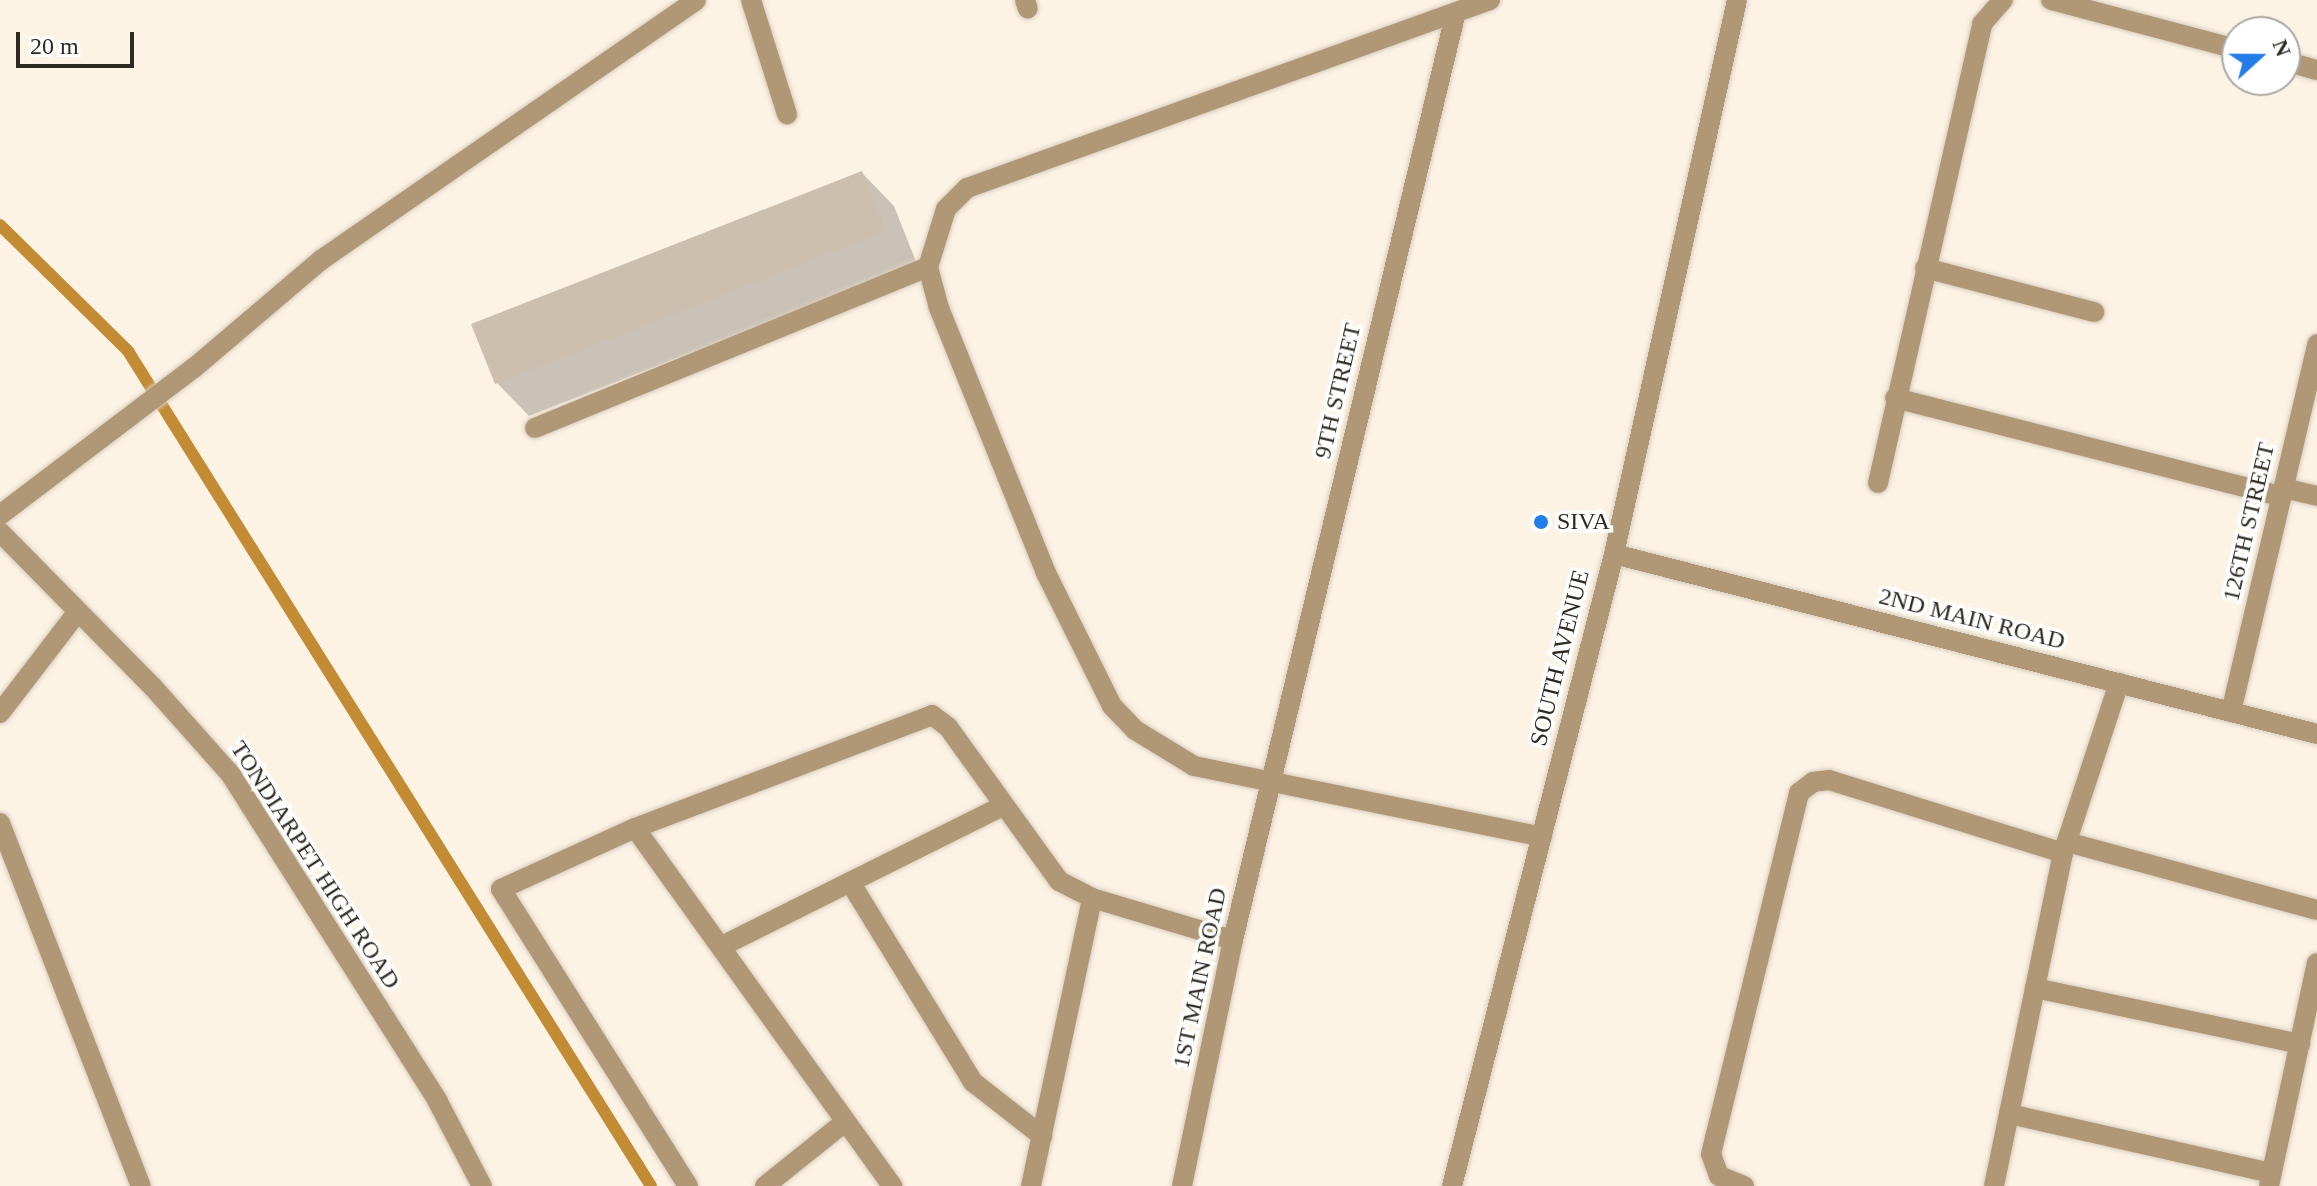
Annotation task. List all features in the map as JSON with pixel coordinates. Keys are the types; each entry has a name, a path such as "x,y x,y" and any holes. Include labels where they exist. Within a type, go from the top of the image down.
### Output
{"street":[{"path":"0,515 194,368 321,260 696,0"},
{"path":"751,0 787,114"},
{"path":"1490,0 967,188 946,209 928,267 939,308 1046,573 1112,706 1160,749 1194,766 1542,837"},
{"name":"SOUTH AVENUE","path":"1452,1186 1614,554 1737,0"},
{"path":"1878,483 1982,24 1987,11 2003,0"},
{"path":"2051,0 2221,45"},
{"name":"9TH STREET","path":"1272,783 1456,12"},
{"path":"535,428 928,267"},
{"path":"1925,268 2094,312"},
{"name":"126TH STREET","path":"2231,712 2317,344"},
{"path":"1895,398 2282,492 2317,496"},
{"name":"TONDIARPET HIGH ROAD","path":"0,532 76,614 153,687 231,775 437,1100 482,1186"},
{"name":"2ND MAIN ROAD","path":"1614,554 2317,734"},
{"path":"0,713 76,614"},
{"path":"1994,1186 2065,848 2119,683"},
{"path":"688,1186 501,889 635,828 932,715 948,727 1001,807 1059,881 1092,898 1233,940"},
{"path":"1744,1186 1719,1176 1711,1154 1799,793 1813,782 1829,780 2065,848 2317,910"},
{"name":"1ST MAIN ROAD","path":"1182,1186 1233,940 1272,783"},
{"path":"722,946 1001,807"},
{"path":"0,823 141,1186"},
{"path":"635,828 892,1186"},
{"path":"850,882 973,1082 1042,1136"},
{"path":"1031,1186 1092,898"},
{"path":"2009,1114 2270,1180 2317,963"},
{"path":"2035,988 2300,1044"},
{"path":"765,1186 845,1122"}],"building":[{"path":"862,171 886,231 495,384 471,324"}],"waterway":[{"path":"0,225 128,351 651,1186"}],"place":[{"name":"SIVA","path":"1541,522"}]}
